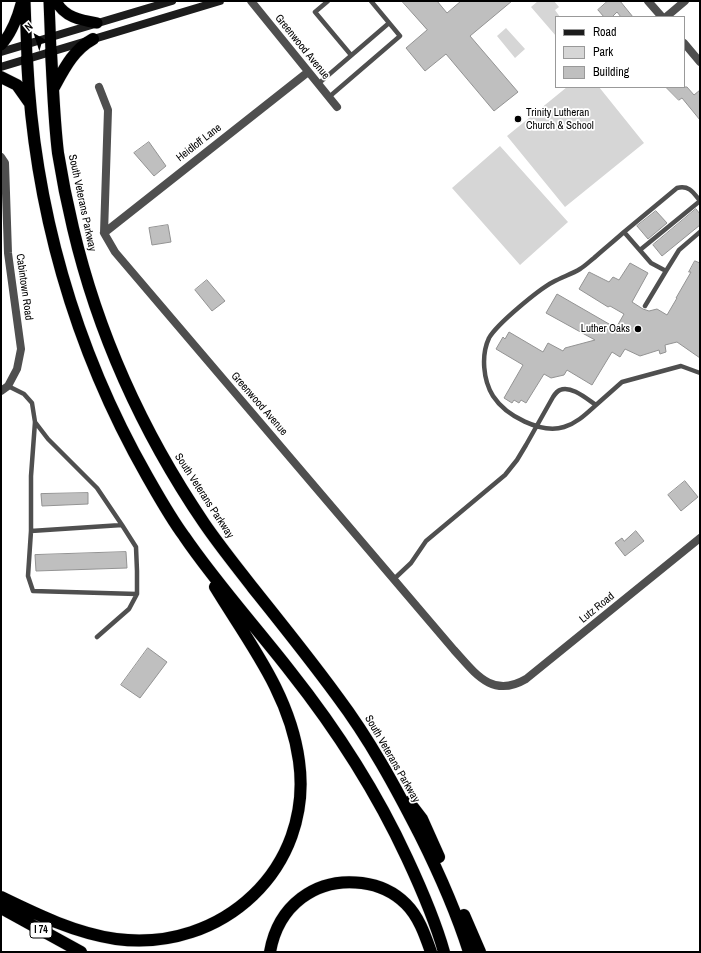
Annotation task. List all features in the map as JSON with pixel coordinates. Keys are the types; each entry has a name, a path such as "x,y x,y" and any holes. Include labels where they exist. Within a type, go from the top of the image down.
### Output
{"highway":[{"path":"1,45 10,33 17,19 22,1"},
{"path":"1,897 63,926 116,939 163,940 183,936 204,929 225,918 246,902 268,879 280,861 295,827 301,792 299,761 292,727 279,692 262,660 164,507 135,456 113,411 91,360 75,316 54,246 45,209 35,154 29,103 25,1"},
{"name":"South Veterans Parkway","path":"49,1 52,90 60,162 68,207 84,273 109,346 141,417 204,523 337,695 363,733 396,787 443,882 469,952"},
{"path":"56,1 64,12 71,16 82,21 97,24"},
{"path":"52,90 67,63 75,53 93,40"},
{"path":"1,77 17,85 25,94 29,103"},
{"path":"184,537 299,682 352,756 399,841 426,902 444,952"},
{"path":"396,787 422,819 480,952"},
{"path":"270,952 273,938 279,923 296,902 309,892 319,888 337,883 352,882 371,884 384,889 394,894 406,904 423,930 431,952"},
{"name":"I 74","path":"1,908 81,952"}],"main road":[{"path":"1,52 172,1"},
{"path":"1,67 220,1"}],"street":[{"name":"Greenwood Avenue","path":"251,1 337,107"},
{"path":"648,1 661,16"},
{"path":"667,16 685,1"},
{"path":"685,45 700,62"},
{"name":"Heidloff Lane","path":"104,233 308,72"},
{"path":"99,87 108,110 104,233"},
{"name":"Cabintown Road","path":"1,156 5,162 4,214 21,349 17,369 8,386 1,391"},
{"name":"Greenwood Avenue","path":"104,233 115,252 475,673 484,681 494,686 504,687"},
{"name":"Lutz Road","path":"504,687 519,683 535,673 700,538"}],"lane":[{"path":"328,1 315,12 351,55"},
{"path":"329,97 400,36 371,1"},
{"path":"318,84 389,23"},
{"path":"640,250 700,201 690,188 684,186 677,188 581,269 552,283 506,319 490,336 484,358 486,379 493,396 504,408 520,419 536,426 552,429 563,428 574,423 585,415 622,382 682,366 700,373"},
{"path":"624,232 651,263 666,271"},
{"path":"645,306 680,250 700,232"},
{"path":"8,386 24,394 32,403 35,422 31,476 31,531 28,576 33,591 136,594"},
{"path":"394,579 411,563 426,541 505,474 517,460 553,397 559,390 566,388 596,405"},
{"path":"35,422 48,439 97,488 136,547 136,594 129,609 97,637"},
{"path":"31,531 122,525"}],"green space":[{"path":"538,1 554,1 559,7 555,10 559,16 555,16 555,35 531,7"},
{"path":"506,28 525,49 515,58 497,36"},
{"path":"566,88 600,88 644,143 565,207 507,136"},
{"path":"500,146 568,222 520,265 452,188"}],"building":[{"path":"402,1 437,1 447,13 461,1 512,1 470,36 518,92 494,111 446,54 425,71 406,48 427,30"},
{"path":"608,1 620,1 632,16 620,16 617,12 613,16 603,16 598,10"},
{"path":"687,87 694,95 700,90 700,120 682,98 679,100 667,88"},
{"path":"149,142 166,166 154,176 134,153"},
{"path":"696,209 700,214 700,225 662,256 653,245"},
{"path":"656,211 667,223 648,239 637,226"},
{"path":"168,225 171,242 152,245 149,228"},
{"name":"Luther Oaks","path":"695,261 700,263 700,358 677,342 665,345 666,352 660,354 659,350 640,356 625,349 620,357 612,352 592,385 567,370 564,375 551,378 544,374 526,403 521,400 519,403 514,400 512,403 504,398 523,365 496,349 503,337 505,339 509,332 543,352 548,343 563,351 565,348 595,340 546,313 557,294 616,328 624,314 610,306 608,307 579,289 589,272 609,282 613,277 619,280 630,263 648,273 632,302 643,309 649,311 657,309 667,315 691,272 689,272"},
{"path":"207,280 225,301 212,311 195,290"},
{"path":"685,481 698,497 681,511 668,495"},
{"path":"88,493 88,504 42,506 41,494"},
{"path":"636,531 644,541 625,556 615,543 622,538 624,541"},
{"path":"126,552 127,568 36,571 35,555"},
{"path":"148,648 167,662 140,698 121,685"}],"place":[{"name":"Trinity Lutheran Church & School","path":"518,119"},
{"name":"Luther Oaks","path":"638,329"}]}
